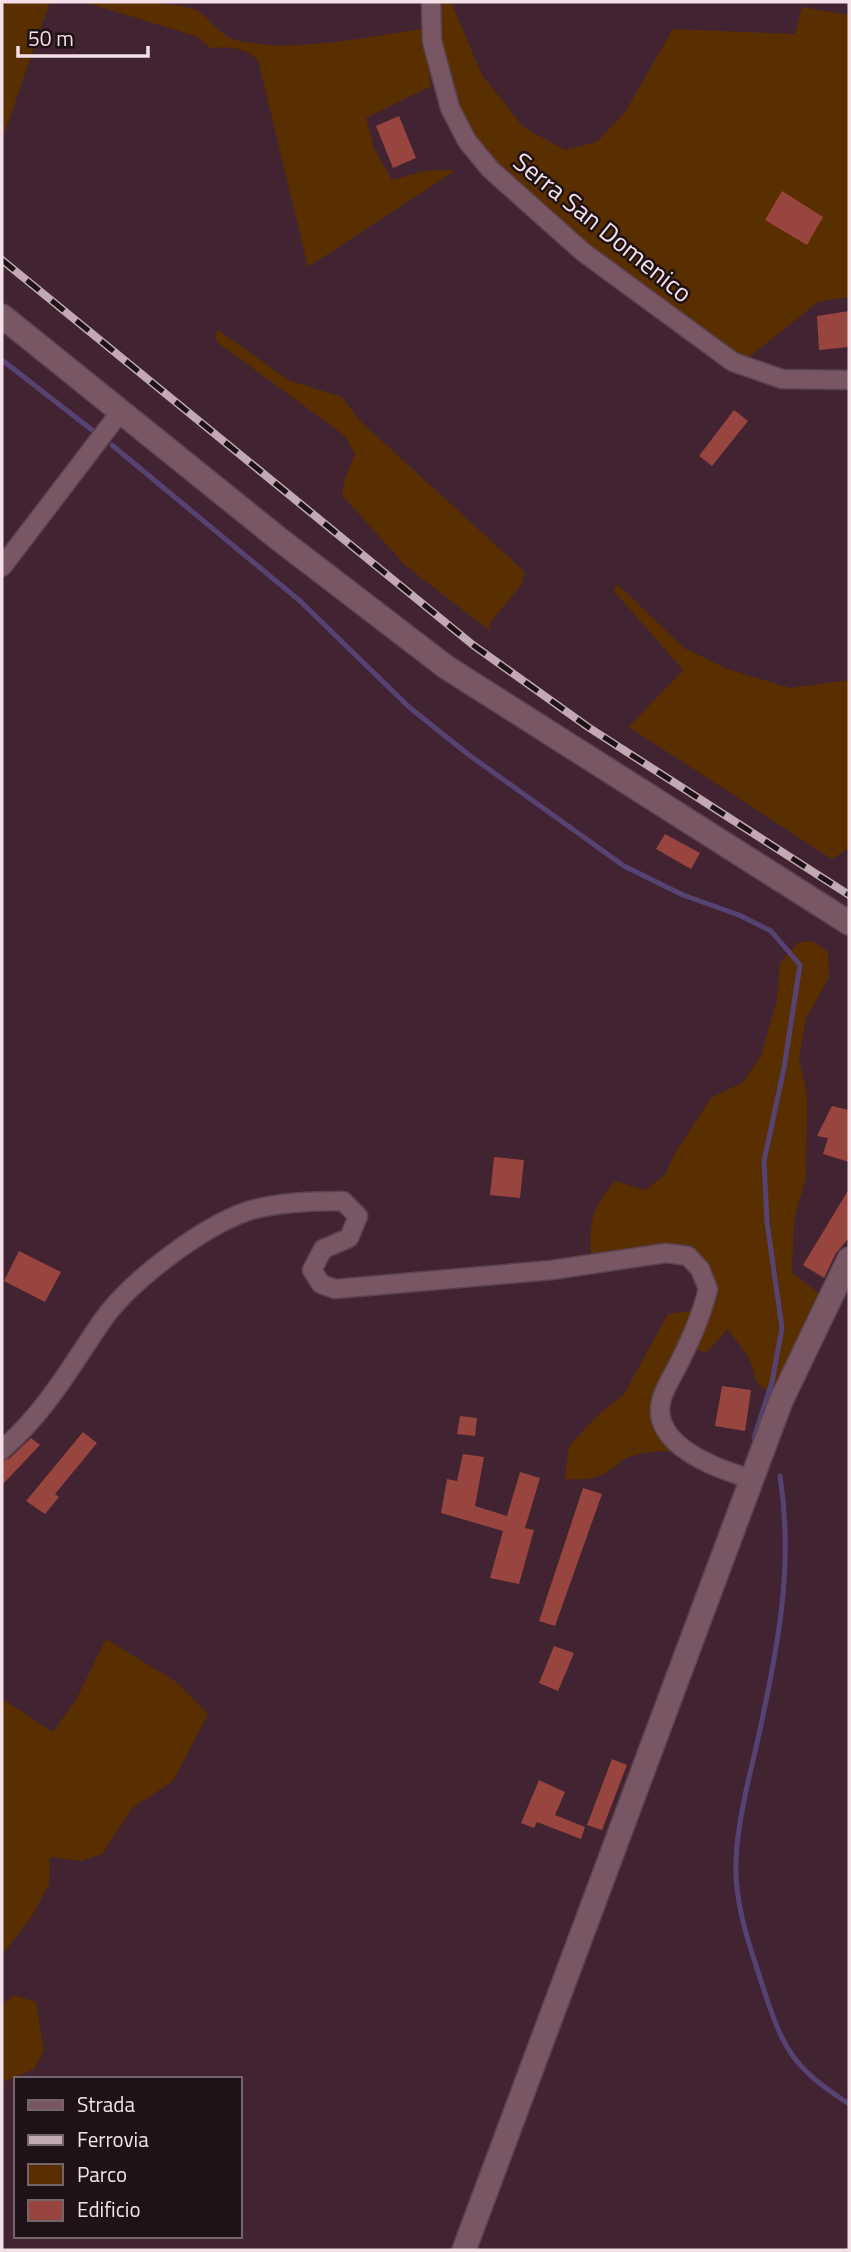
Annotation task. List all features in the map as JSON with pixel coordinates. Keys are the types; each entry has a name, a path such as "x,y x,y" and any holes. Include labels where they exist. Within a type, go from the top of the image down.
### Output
{"street":[{"name":"Serra San Domenico","path":"431,2 432,41 450,108 467,141 491,169 583,252 733,362 782,379 849,380"},
{"path":"2,316 279,539 446,667 849,923"},
{"path":"2,567 121,411"},
{"path":"2,1450 19,1435 61,1386 102,1321 177,1249 247,1212 308,1201 343,1201 358,1216 349,1238 323,1250 312,1270 321,1284 335,1289 552,1270 666,1253 688,1256 699,1269 708,1289 692,1335 662,1399 661,1414 668,1432 687,1453 721,1470 752,1479"},
{"path":"464,2250 780,1401 849,1259"}],"green space":[{"path":"2,2 50,2 2,140"},
{"path":"84,2 141,2 184,7 196,10 232,39 261,44 330,43 422,29 431,86 366,118 374,149 392,180 425,171 456,170 308,267 258,60 242,50 230,47 210,48 196,36"},
{"path":"436,2 451,2 482,75 523,127 565,150 597,142 625,112 673,29 795,34 802,7 849,15 849,297 818,302 745,360 621,274 501,171 468,133 442,70"},
{"path":"217,329 288,380 342,397 359,420 525,572 521,585 489,624 490,631 405,565 342,495 345,478 355,454 345,436 216,341"},
{"path":"617,584 684,648 727,669 790,688 849,680 849,848 832,859 629,727 683,670 614,591"},
{"path":"812,941 828,952 829,978 806,1018 799,1058 807,1095 806,1178 794,1219 792,1273 829,1301 781,1401 757,1383 750,1360 728,1329 706,1352 687,1348 661,1414 687,1453 641,1453 624,1459 596,1477 565,1479 569,1446 596,1417 624,1394 668,1314 703,1309 708,1289 688,1256 592,1264 591,1229 600,1200 615,1181 645,1190 665,1175 675,1153 711,1098 742,1083 761,1056 777,999 780,963 797,943"},
{"path":"106,1639 176,1682 208,1714 173,1781 132,1808 102,1854 81,1861 50,1857 49,1884 32,1916 2,1955 2,1699 53,1732 77,1698"},
{"path":"14,1995 36,2002 44,2050 34,2069 2,2082 2,2005"}],"building":[{"path":"399,116 416,158 393,168 376,126"},
{"path":"782,191 823,217 807,245 765,220"},
{"path":"849,311 849,347 819,350 817,316"},
{"path":"734,410 748,421 712,466 699,456"},
{"path":"665,834 700,853 691,869 656,849"},
{"path":"832,1106 849,1110 849,1162 823,1154 828,1138 817,1136"},
{"path":"494,1157 524,1160 520,1198 490,1195"},
{"path":"849,1189 849,1238 836,1253 824,1278 803,1265"},
{"path":"19,1251 61,1272 45,1302 4,1281"},
{"path":"722,1386 751,1390 745,1431 715,1426"},
{"path":"460,1416 477,1418 475,1436 457,1434"},
{"path":"83,1432 97,1443 55,1494 59,1497 45,1514 26,1501"},
{"path":"31,1438 40,1445 2,1485 2,1461 10,1458"},
{"path":"463,1454 484,1457 475,1506 507,1516 520,1472 540,1478 525,1528 534,1530 519,1584 490,1578 503,1531 441,1513 447,1479 457,1481"},
{"path":"583,1488 602,1494 555,1626 539,1621"},
{"path":"554,1646 574,1653 558,1691 539,1683"},
{"path":"612,1759 627,1765 602,1830 587,1825"},
{"path":"539,1780 565,1792 555,1815 585,1827 581,1839 537,1822 534,1828 521,1823"}],"waterway":[{"path":"2,360 92,430"},
{"path":"112,445 300,601 409,707 469,755 624,866 683,895 739,915 771,931 800,965 784,1068 764,1161 767,1222 782,1328 772,1382 754,1438"},
{"path":"780,1476 785,1542 782,1606 772,1670 739,1828 737,1892 752,1954 783,2041 814,2078 849,2104"}],"railway":[{"path":"2,260 473,645 588,727 849,895"}]}
